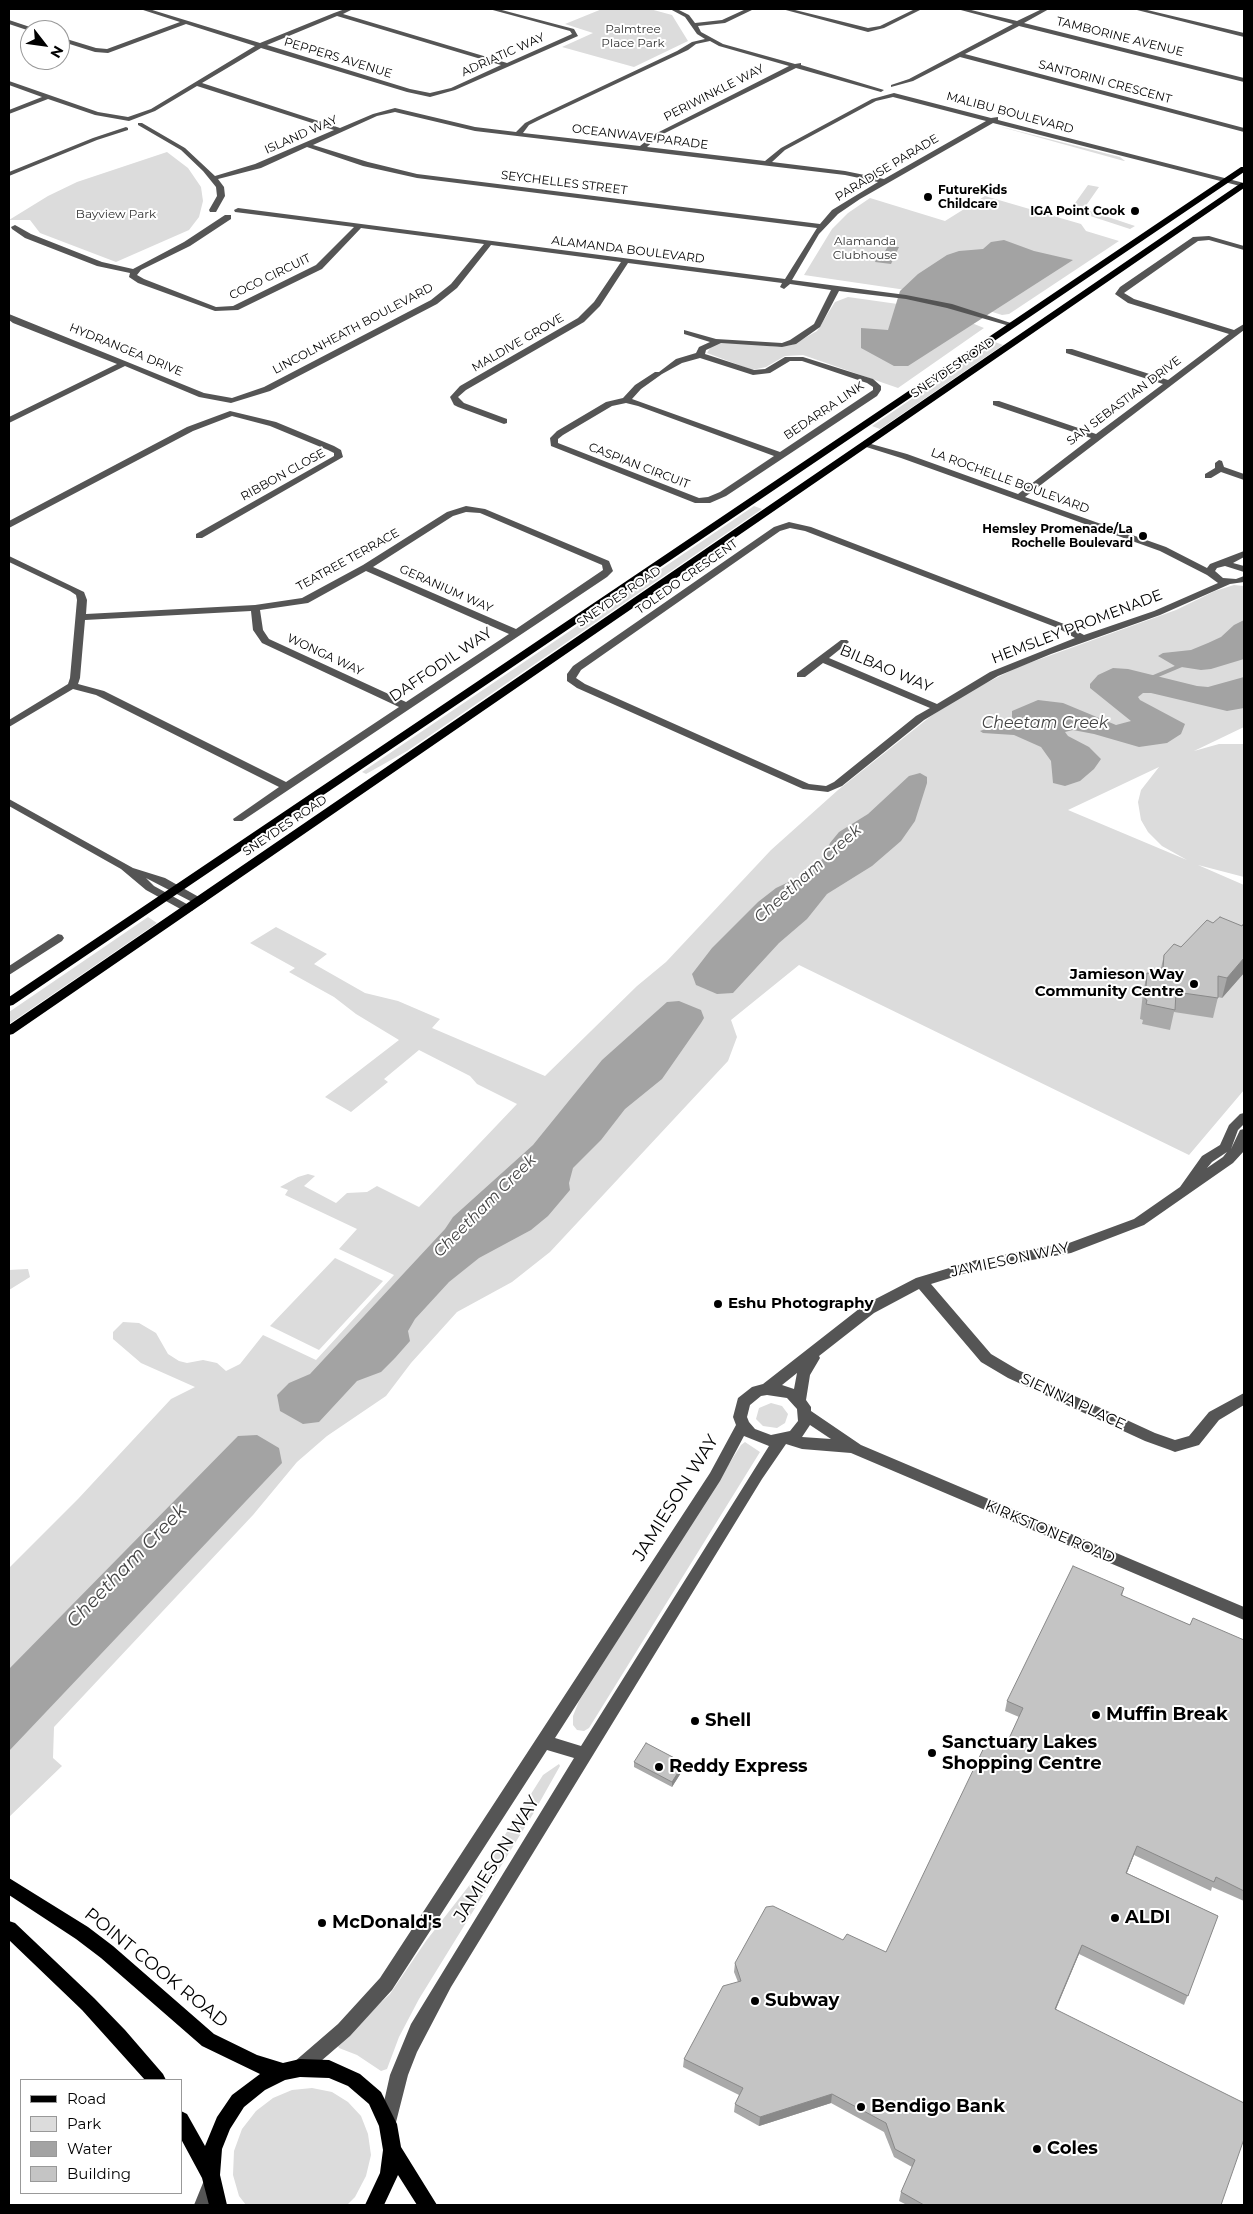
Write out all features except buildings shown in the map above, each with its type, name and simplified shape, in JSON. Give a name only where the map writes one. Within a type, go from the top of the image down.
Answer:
[{"type":"main road","name":"SNEYDES ROAD","points":[[9,1002],[1244,169]]},
{"type":"main road","name":"SNEYDES ROAD","points":[[9,1031],[1244,185]]},
{"type":"main road","points":[[1013,325],[1027,334]]},
{"type":"main road","points":[[1004,331],[1027,334]]},
{"type":"main road","points":[[848,436],[868,442]]},
{"type":"main road","name":"POINT COOK ROAD","points":[[9,1886],[82,1933],[107,1952],[208,2040],[246,2059],[291,2070],[329,2070],[354,2080],[375,2098],[388,2124],[392,2150]]},
{"type":"main road","points":[[9,1929],[106,2023],[156,2079]]},
{"type":"main road","points":[[212,2180],[213,2149],[223,2123],[238,2101],[259,2084],[291,2070]]},
{"type":"main road","points":[[182,2122],[212,2180],[218,2205]]},
{"type":"main road","points":[[374,2205],[389,2174],[392,2150]]},
{"type":"main road","points":[[392,2150],[428,2205]]},
{"type":"street","name":"PEPPERS AVENUE","points":[[143,9],[430,96]]},
{"type":"street","points":[[95,139],[114,126],[153,110],[261,46],[350,9]]},
{"type":"street","name":"ADRIATIC WAY","points":[[430,96],[444,94],[572,38],[573,34],[559,28],[492,9]]},
{"type":"street","points":[[673,9],[685,14],[699,33],[721,45],[890,86]]},
{"type":"street","points":[[692,24],[723,22],[751,9]]},
{"type":"street","points":[[785,9],[868,30],[878,29],[919,9]]},
{"type":"street","name":"TAMBORINE AVENUE","points":[[960,9],[1244,80]]},
{"type":"street","points":[[874,100],[882,91],[890,86],[911,80],[1046,9]]},
{"type":"street","points":[[1136,9],[1244,35]]},
{"type":"street","points":[[336,14],[507,65]]},
{"type":"street","points":[[70,41],[95,50],[108,51],[187,22]]},
{"type":"street","points":[[518,134],[527,124],[539,118],[710,39]]},
{"type":"street","name":"SANTORINI CRESCENT","points":[[960,55],[1244,130]]},
{"type":"street","points":[[798,64],[882,91]]},
{"type":"street","name":"PERIWINKLE WAY","points":[[641,149],[657,135],[798,64]]},
{"type":"street","points":[[768,164],[776,153],[874,100],[904,93],[911,80]]},
{"type":"street","points":[[9,84],[97,114],[140,123],[157,136],[190,154],[214,178],[220,187],[221,196],[214,217]]},
{"type":"street","points":[[197,84],[340,130]]},
{"type":"street","name":"MALIBU BOULEVARD","points":[[890,86],[905,89],[995,118],[1244,185]]},
{"type":"street","name":"MALIBU BOULEVARD","points":[[882,91],[995,118]]},
{"type":"street","points":[[9,112],[47,97]]},
{"type":"street","points":[[9,174],[95,139],[127,129],[140,123],[153,110]]},
{"type":"street","name":"OCEANWAVE PARADE","points":[[395,110],[463,127],[856,175],[884,181]]},
{"type":"street","name":"ISLAND WAY","points":[[214,178],[251,169],[375,115],[395,110]]},
{"type":"street","points":[[97,114],[114,126],[157,136]]},
{"type":"street","name":"PARADISE PARADE","points":[[785,285],[822,226],[845,205],[995,118]]},
{"type":"street","name":"SEYCHELLES STREET","points":[[307,145],[366,164],[417,176],[822,226]]},
{"type":"street","points":[[214,217],[229,217],[236,214],[221,196]]},
{"type":"street","points":[[15,227],[28,236],[100,264],[133,272],[193,241],[214,217],[231,206]]},
{"type":"street","name":"ALAMANDA BOULEVARD","points":[[231,206],[356,229]]},
{"type":"street","name":"ALAMANDA BOULEVARD","points":[[229,217],[356,229],[937,303],[1013,325]]},
{"type":"street","name":"COCO CIRCUIT","points":[[133,272],[132,275],[141,281],[215,309],[228,310],[243,305],[319,266],[356,229]]},
{"type":"street","points":[[1235,333],[1126,299],[1120,292],[1196,239],[1210,238],[1244,248]]},
{"type":"street","name":"LINCOLNHEATH BOULEVARD","points":[[217,408],[221,403],[266,389],[434,302],[454,286],[487,246]]},
{"type":"street","name":"MALDIVE GROVE","points":[[504,421],[457,403],[454,396],[463,388],[581,320],[597,304],[624,264]]},
{"type":"street","points":[[687,332],[715,341],[732,339],[782,345],[793,342],[817,325],[834,291]]},
{"type":"street","name":"ALAMANDA BOULEVARD","points":[[893,298],[937,309],[1004,331]]},
{"type":"street","name":"HYDRANGEA DRIVE","points":[[9,316],[16,321],[202,395],[242,402],[247,406]]},
{"type":"street","name":"SAN SEBASTIAN DRIVE","points":[[1019,497],[1244,326]]},
{"type":"street","points":[[700,355],[702,350],[715,341]]},
{"type":"street","points":[[1067,350],[1169,383]]},
{"type":"street","name":"CASPIAN CIRCUIT","points":[[700,355],[679,361],[638,386],[626,400],[609,404],[560,433],[554,438],[554,444],[698,501],[710,500],[723,494],[781,455]]},
{"type":"street","name":"BEDARRA LINK","points":[[700,355],[753,373],[767,371],[788,359],[803,358],[870,381],[877,386],[878,390],[874,394],[781,455]]},
{"type":"street","points":[[9,420],[125,363]]},
{"type":"street","name":"LINCOLNHEATH BOULEVARD","points":[[247,406],[266,389]]},
{"type":"street","name":"HYDRANGEA DRIVE","points":[[202,395],[222,413],[231,414]]},
{"type":"street","points":[[626,400],[781,455]]},
{"type":"street","points":[[986,407],[998,401],[1097,437]]},
{"type":"street","points":[[12,522],[190,429],[231,414],[242,412],[247,406]]},
{"type":"street","name":"RIBBON CLOSE","points":[[247,406],[273,424]]},
{"type":"street","points":[[190,429],[217,408]]},
{"type":"street","name":"RIBBON CLOSE","points":[[199,536],[339,457],[338,452],[331,448],[273,424],[231,414]]},
{"type":"street","name":"LA ROCHELLE BOULEVARD","points":[[868,442],[1163,549],[1244,569]]},
{"type":"street","points":[[1208,476],[1219,466],[1244,477]]},
{"type":"street","name":"TEATREE TERRACE","points":[[80,617],[255,608],[305,601],[366,567],[459,510],[473,509],[602,560],[608,566]]},
{"type":"street","name":"TOLEDO CRESCENT","points":[[822,789],[807,787],[580,686],[572,681],[572,674],[777,529],[789,525],[808,529],[1060,626],[1083,639]]},
{"type":"street","name":"LA ROCHELLE BOULEVARD","points":[[1163,549],[1230,582]]},
{"type":"street","points":[[1196,596],[1211,574],[1210,568],[1244,554]]},
{"type":"street","points":[[10,559],[81,594],[82,600],[72,686]]},
{"type":"street","name":"DAFFODIL WAY","points":[[238,818],[604,575],[608,571],[608,566]]},
{"type":"street","name":"GERANIUM WAY","points":[[366,567],[516,633]]},
{"type":"street","name":"HEMSLEY PROMENADE","points":[[822,789],[838,784],[936,707],[1007,668],[1230,582],[1244,579]]},
{"type":"street","points":[[1230,582],[1244,584]]},
{"type":"street","name":"WONGA WAY","points":[[255,608],[258,630],[265,641],[406,706]]},
{"type":"street","name":"BILBAO WAY","points":[[801,675],[844,642]]},
{"type":"street","name":"BILBAO WAY","points":[[823,659],[936,707]]},
{"type":"street","points":[[9,724],[72,686],[100,693],[285,786]]},
{"type":"street","points":[[9,802],[125,867],[179,889],[200,900]]},
{"type":"street","points":[[125,867],[150,888],[188,908]]},
{"type":"street","points":[[9,971],[58,938]]},
{"type":"street","name":"JAMIESON WAY","points":[[291,2070],[344,2030],[386,1984],[715,1476],[743,1425],[740,1417],[744,1402],[749,1395],[767,1389],[869,1309],[921,1282],[976,1265],[1044,1254],[1096,1240],[1139,1222],[1201,1180],[1235,1153],[1233,1128],[1244,1117]]},
{"type":"street","points":[[1235,1153],[1242,1142],[1244,1133]]},
{"type":"street","name":"SIENNA PLACE","points":[[921,1282],[986,1358],[1013,1374],[1150,1438],[1175,1446],[1194,1441],[1214,1416],[1244,1398]]},
{"type":"street","name":"JAMIESON WAY","points":[[799,1399],[803,1375],[815,1353]]},
{"type":"street","points":[[767,1389],[785,1391],[799,1399],[806,1415]]},
{"type":"street","name":"JAMIESON WAY","points":[[388,2124],[399,2075],[417,2030],[444,1981],[761,1469],[784,1439],[801,1429],[806,1415]]},
{"type":"street","name":"KIRKSTONE ROAD","points":[[806,1415],[856,1450],[1244,1614]]},
{"type":"street","points":[[743,1425],[759,1438],[784,1439]]},
{"type":"street","name":"KIRKSTONE ROAD","points":[[784,1439],[856,1450]]},
{"type":"street","points":[[543,1742],[585,1754]]},
{"type":"street","points":[[202,2205],[212,2180]]},
{"type":"green space","name":"Palmtree Place Park","points":[[602,9],[650,9],[672,15],[688,41],[634,67],[562,47],[593,33],[565,24]]},
{"type":"green space","points":[[994,125],[1120,157],[1125,161],[1124,161]]},
{"type":"green space","name":"Bayview Park","points":[[167,152],[188,168],[201,187],[203,201],[199,217],[189,230],[116,262],[40,233],[30,220],[9,220],[48,196],[77,182]]},
{"type":"green space","points":[[1088,185],[1099,187],[1085,207],[1087,210],[1135,226],[1130,229],[1075,211],[1073,206]]},
{"type":"green space","name":"Alamanda Clubhouse","points":[[985,196],[1081,224],[1086,231],[1119,241],[1009,314],[1002,315],[958,301],[906,290],[804,275],[832,229],[848,213],[870,198],[945,221]]},
{"type":"green space","points":[[848,297],[919,307],[957,317],[984,328],[898,388],[803,355],[785,356],[766,367],[752,370],[707,353],[710,348],[720,342],[732,341],[777,347],[792,345],[817,331],[835,302]]},
{"type":"green space","points":[[995,342],[1003,345],[880,429],[872,426]]},
{"type":"green space","points":[[754,506],[762,509],[407,751],[366,774],[362,772]]},
{"type":"green space","points":[[1234,585],[1244,586],[1244,727],[1194,751],[1219,744],[1244,744],[1244,877],[1198,865],[1244,885],[1244,1090],[1189,1155],[799,965],[731,1020],[737,1037],[728,1061],[550,1252],[512,1282],[457,1312],[411,1363],[386,1396],[327,1436],[297,1462],[253,1515],[54,1727],[53,1758],[62,1766],[9,1817],[9,1568],[78,1499],[171,1399],[195,1387],[141,1363],[113,1339],[113,1332],[123,1322],[139,1323],[156,1333],[168,1354],[179,1361],[187,1363],[203,1360],[217,1363],[226,1371],[240,1364],[263,1335],[316,1360],[394,1275],[339,1249],[357,1229],[285,1195],[288,1190],[280,1187],[308,1174],[315,1176],[304,1186],[336,1203],[347,1193],[367,1192],[377,1186],[419,1207],[517,1104],[477,1084],[470,1076],[419,1050],[384,1079],[388,1082],[351,1112],[325,1097],[399,1040],[356,1014],[334,997],[289,972],[295,968],[250,943],[276,927],[327,954],[314,964],[365,993],[398,1001],[440,1019],[432,1028],[545,1076],[637,986],[666,962],[771,850],[838,790],[931,716],[970,691],[1018,667],[1176,610],[1215,591]],"holes":[[[1159,767],[1141,790],[1138,802],[1141,820],[1148,832],[1162,846],[1187,860],[1068,810]]]},
{"type":"green space","points":[[148,917],[157,923],[9,1024],[9,1012]]},
{"type":"green space","points":[[335,1258],[383,1281],[319,1350],[270,1326]]},
{"type":"green space","points":[[28,1269],[30,1277],[9,1290],[9,1270]]},
{"type":"green space","points":[[771,1403],[782,1406],[788,1414],[785,1423],[777,1428],[763,1426],[756,1419],[759,1408]]},
{"type":"green space","points":[[745,1442],[760,1452],[589,1728],[584,1731],[577,1730],[573,1725],[573,1716],[579,1701],[741,1445]]},
{"type":"green space","points":[[559,1764],[560,1766],[533,1814],[419,1999],[399,2037],[387,2069],[381,2071],[357,2055],[339,2048],[337,2044],[390,1994],[426,1941],[489,1860],[543,1775]]},
{"type":"green space","points":[[312,2088],[332,2092],[348,2102],[361,2116],[368,2134],[371,2155],[366,2176],[355,2197],[347,2205],[246,2205],[239,2196],[233,2175],[234,2151],[242,2129],[256,2111],[273,2098],[292,2090]]},
{"type":"water","points":[[1004,240],[1034,251],[1073,260],[908,366],[894,366],[861,348],[861,328],[888,330],[900,291],[918,274],[947,255],[959,251],[983,249],[991,242]]},
{"type":"water","points":[[888,246],[899,247],[891,264],[875,262],[878,254],[884,253]]},
{"type":"water","points":[[1244,620],[1244,659],[1211,669],[1201,670],[1175,666],[1158,656],[1163,653],[1191,650],[1208,643],[1221,637],[1234,625]]},
{"type":"water","name":"Cheetam Creek","points":[[1113,668],[1128,669],[1208,687],[1244,677],[1244,708],[1227,711],[1151,693],[1143,693],[1138,697],[1140,700],[1185,724],[1181,734],[1167,743],[1139,747],[1094,734],[1073,730],[1065,732],[1068,736],[1089,747],[1101,759],[1094,769],[1080,781],[1065,786],[1053,783],[1051,761],[1041,747],[1014,735],[983,733],[980,731],[1009,721],[1012,719],[1012,711],[1038,700],[1063,703],[1116,725],[1131,721],[1090,688],[1090,684],[1098,675]]},
{"type":"water","points":[[920,773],[927,777],[927,783],[915,821],[901,841],[872,866],[827,894],[807,919],[779,943],[733,993],[717,994],[696,985],[692,974],[712,948],[758,902],[776,888],[812,871],[824,857],[830,843],[839,832],[868,814],[909,776]]},
{"type":"water","points":[[679,1001],[701,1010],[704,1018],[701,1023],[662,1079],[625,1109],[601,1140],[573,1168],[569,1183],[570,1190],[548,1216],[531,1230],[479,1258],[449,1282],[415,1319],[408,1331],[410,1341],[395,1358],[381,1372],[357,1381],[319,1422],[303,1424],[280,1411],[277,1395],[289,1383],[310,1374],[445,1229],[453,1217],[533,1145],[602,1060],[667,1002]]},
{"type":"water","points":[[257,1435],[279,1448],[282,1463],[9,1751],[9,1669],[238,1436]]},
{"type":"waterway","name":"Cheetham Creek","points":[[1151,678],[1182,665]]},
{"type":"place","name":"FutureKids Childcare","points":[[928,197]]},
{"type":"place","name":"IGA Point Cook","points":[[1135,211]]},
{"type":"place","name":"Hemsley Promenade/La Rochelle Boulevard","points":[[1143,536]]},
{"type":"place","name":"Jamieson Way Community Centre","points":[[1194,984]]},
{"type":"place","name":"Eshu Photography","points":[[718,1304]]},
{"type":"place","name":"Muffin Break","points":[[1096,1715]]},
{"type":"place","name":"Shell","points":[[695,1721]]},
{"type":"place","name":"Sanctuary Lakes Shopping Centre","points":[[932,1753]]},
{"type":"place","name":"Reddy Express","points":[[659,1767]]},
{"type":"place","name":"ALDI","points":[[1115,1918]]},
{"type":"place","name":"McDonald's","points":[[322,1923]]},
{"type":"place","name":"Subway","points":[[755,2001]]},
{"type":"place","name":"Bendigo Bank","points":[[861,2107]]},
{"type":"place","name":"Coles","points":[[1037,2149]]}]
